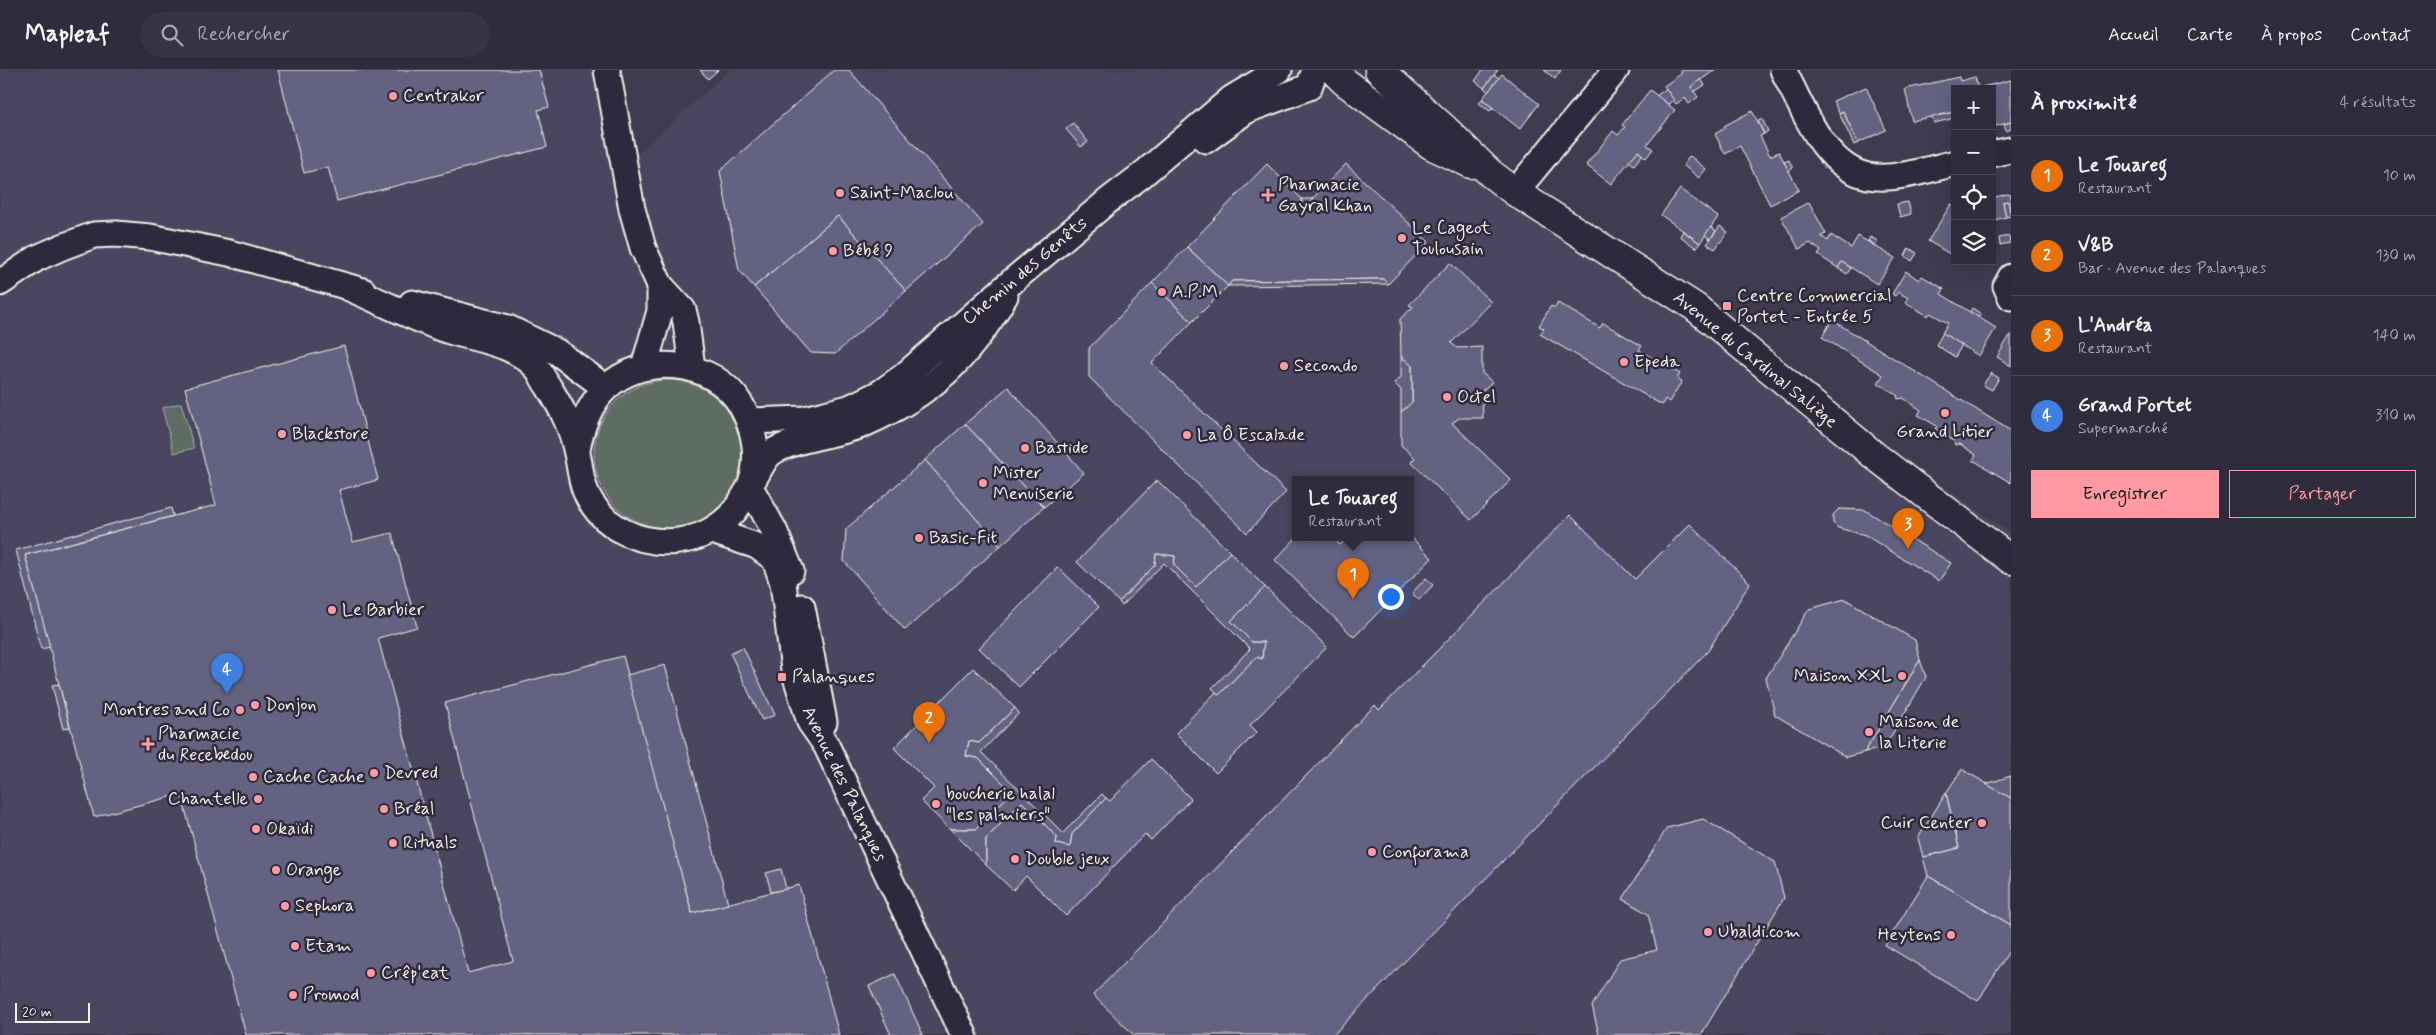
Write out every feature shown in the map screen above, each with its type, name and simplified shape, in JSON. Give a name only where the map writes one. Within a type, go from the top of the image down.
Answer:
[{"type":"main road","points":[[1333,70],[1345,82],[1431,145],[1490,173]]},
{"type":"main road","points":[[1379,70],[1446,129],[1490,173]]},
{"type":"main road","name":"Avenue du Cardinal Saliège","points":[[1490,173],[1515,192],[1696,307],[1874,456],[2011,560]]},
{"type":"street","points":[[606,70],[632,209],[643,248],[660,285],[682,310],[686,322],[692,368]]},
{"type":"street","name":"Chemin des Genêts","points":[[750,421],[805,419],[849,408],[880,393],[904,376],[1108,200],[1142,175],[1231,99],[1278,70]]},
{"type":"street","points":[[1142,175],[1173,168],[1247,110],[1309,87],[1315,70]]},
{"type":"street","points":[[1515,192],[1616,70]]},
{"type":"street","points":[[1784,70],[1826,149],[1847,168],[1869,176],[1895,175],[1951,164]]},
{"type":"street","points":[[1996,153],[2011,150]]},
{"type":"street","points":[[0,283],[37,258],[94,235],[116,234],[150,237],[229,253],[347,287],[508,328],[557,352],[606,388]]},
{"type":"street","points":[[2011,277],[2006,286],[2011,297]]},
{"type":"street","points":[[347,287],[440,328],[485,339],[520,355],[537,368],[567,418],[577,450],[580,478],[591,502],[610,523],[633,537],[660,543],[687,541],[712,531],[735,512],[770,454],[791,445],[833,435],[864,424],[915,397],[939,380],[967,353],[989,324],[1016,278]]},
{"type":"street","points":[[644,367],[660,311],[660,285]]},
{"type":"street","points":[[577,450],[581,428],[591,406],[606,388],[624,376],[644,367],[668,365],[692,368],[716,380],[736,398],[750,421],[756,441],[756,462],[751,485],[774,530],[800,595],[824,716],[826,744]]},
{"type":"street","name":"Avenue des Palanques","points":[[712,531],[757,546],[775,559],[784,583],[794,670],[810,722],[826,744],[964,1035]]},
{"type":"shaded area","points":[[0,70],[607,70],[625,165],[730,70],[1348,70],[2011,532],[2011,1035],[0,1035]]},
{"type":"green space","points":[[668,380],[682,381],[696,386],[709,392],[720,402],[730,413],[736,426],[741,440],[741,468],[736,482],[730,495],[720,506],[709,516],[696,522],[682,527],[668,528],[654,527],[640,522],[627,516],[616,506],[606,495],[600,482],[595,468],[594,454],[595,440],[600,426],[606,413],[616,402],[627,392],[640,386],[654,381]]},
{"type":"green space","points":[[181,403],[194,448],[174,453],[162,408]]},
{"type":"building","points":[[278,70],[539,70],[549,107],[538,110],[547,147],[337,201],[328,167],[304,173]]},
{"type":"building","points":[[700,70],[718,70],[708,79]]},
{"type":"building","name":"Saint-Maclou","points":[[834,70],[849,70],[983,224],[906,291],[838,216],[754,287],[739,270],[720,171]]},
{"type":"building","points":[[1483,70],[1498,70],[1484,88],[1475,81]]},
{"type":"building","points":[[1544,70],[1561,70],[1555,79]]},
{"type":"building","points":[[1680,70],[1715,70],[1691,87],[1698,97],[1689,104],[1685,98],[1676,104],[1664,86],[1682,73]]},
{"type":"building","points":[[1502,74],[1539,104],[1520,129],[1482,99]]},
{"type":"building","points":[[1494,75],[1499,78],[1488,92],[1484,88]]},
{"type":"building","points":[[1959,77],[1960,81],[1975,77],[1977,85],[1951,85],[1951,113],[1912,121],[1905,89]]},
{"type":"building","points":[[1701,79],[1705,85],[1694,92],[1691,87]]},
{"type":"building","points":[[2011,80],[2011,122],[1996,126],[1996,85],[1990,85]]},
{"type":"building","points":[[1866,87],[1886,130],[1858,143],[1843,111],[1839,113],[1833,101]]},
{"type":"building","points":[[1666,89],[1674,100],[1668,104],[1656,96]]},
{"type":"building","points":[[1650,90],[1675,110],[1647,145],[1653,149],[1646,158],[1638,151],[1611,184],[1586,165],[1613,131],[1618,135],[1625,127],[1622,125]]},
{"type":"building","points":[[1482,99],[1493,108],[1490,111],[1479,103]]},
{"type":"building","points":[[1752,111],[1764,134],[1760,136],[1770,156],[1779,152],[1799,190],[1770,205],[1740,146],[1725,154],[1715,134],[1725,128],[1724,126]]},
{"type":"building","points":[[1843,111],[1858,143],[1854,145],[1839,113]]},
{"type":"building","points":[[1951,113],[1951,119],[1934,123],[1932,117]]},
{"type":"building","points":[[1762,119],[1768,131],[1764,134],[1758,121]]},
{"type":"building","points":[[2011,122],[2011,129],[2006,131],[2004,124]]},
{"type":"building","points":[[1073,123],[1088,142],[1081,147],[1066,129]]},
{"type":"building","points":[[1638,151],[1642,155],[1634,165],[1629,161]]},
{"type":"building","points":[[1690,156],[1706,169],[1699,178],[1683,165]]},
{"type":"building","points":[[1789,160],[1793,168],[1789,171],[1784,162]]},
{"type":"building","points":[[1267,164],[1302,199],[1301,209],[1312,209],[1312,199],[1346,164],[1429,242],[1388,284],[1383,279],[1232,281],[1228,286],[1187,247]]},
{"type":"building","points":[[1680,189],[1718,217],[1700,243],[1661,215]]},
{"type":"building","points":[[2007,194],[2011,195],[2011,216],[2008,201],[2003,202],[2006,217],[1996,220],[1996,197]]},
{"type":"building","points":[[1302,199],[1312,199],[1312,209],[1301,209]]},
{"type":"building","points":[[2008,201],[2011,216],[2006,217],[2003,202]]},
{"type":"building","points":[[1809,202],[1826,234],[1821,236],[1828,241],[1831,235],[1851,248],[1858,236],[1895,258],[1877,284],[1842,262],[1838,268],[1818,255],[1821,251],[1810,243],[1799,249],[1781,217]]},
{"type":"building","points":[[1908,202],[1911,214],[1900,217],[1897,204]]},
{"type":"building","points":[[1951,204],[1951,255],[1928,241]]},
{"type":"building","name":"Bébé 9","points":[[838,216],[906,291],[835,354],[811,353],[754,287]]},
{"type":"building","points":[[1720,226],[1728,232],[1715,249],[1707,244]]},
{"type":"building","points":[[1711,227],[1716,231],[1710,239],[1705,235]]},
{"type":"building","points":[[1683,231],[1700,243],[1696,248],[1680,236]]},
{"type":"building","points":[[2009,236],[2010,243],[2000,245],[1999,238]]},
{"type":"building","points":[[1870,237],[1878,241],[1875,245],[1868,241]]},
{"type":"building","points":[[1187,247],[1228,286],[1192,322],[1152,283]]},
{"type":"building","points":[[1909,248],[1917,253],[1912,261],[1905,256]]},
{"type":"building","points":[[1842,262],[1851,268],[1847,274],[1838,268]]},
{"type":"building","name":"Octel","points":[[1450,263],[1491,302],[1451,343],[1457,348],[1482,347],[1482,373],[1492,382],[1482,391],[1483,418],[1459,418],[1452,423],[1511,480],[1471,520],[1411,462],[1415,458],[1401,445],[1401,412],[1412,402],[1412,366],[1401,356],[1400,319],[1413,307],[1409,305]]},
{"type":"building","points":[[1906,271],[1919,280],[1922,276],[1944,289],[1941,294],[1996,328],[1979,356],[1942,333],[1948,323],[1930,313],[1928,316],[1905,302],[1908,298],[1898,292],[1895,296],[1892,294]]},
{"type":"building","points":[[1383,279],[1388,284],[1228,286],[1232,281]]},
{"type":"building","name":"La Ô Escalade","points":[[1152,283],[1192,322],[1152,363],[1286,492],[1247,533],[1089,377],[1089,348]]},
{"type":"building","name":"Epeda","points":[[1558,303],[1600,328],[1603,323],[1642,346],[1639,350],[1680,374],[1677,379],[1682,381],[1669,402],[1665,399],[1662,405],[1540,334],[1544,329],[1539,326],[1551,306],[1555,308]]},
{"type":"building","points":[[1972,308],[1981,314],[1978,317],[1970,312]]},
{"type":"building","points":[[1832,320],[2011,431],[2011,483],[1973,460],[1976,455],[1960,444],[1955,445],[1954,441],[1935,429],[1937,426],[1918,415],[1921,410],[1903,398],[1898,399],[1897,395],[1878,383],[1883,375],[1822,337]]},
{"type":"building","points":[[1943,333],[1962,345],[1955,357],[1936,345]]},
{"type":"building","points":[[2011,334],[2011,366],[1997,357]]},
{"type":"building","points":[[344,346],[378,480],[339,490],[353,542],[392,533],[417,627],[378,638],[468,973],[513,961],[445,703],[623,656],[692,913],[799,885],[839,1035],[246,1035],[181,794],[94,817],[25,555],[216,505],[185,388]]},
{"type":"building","points":[[1401,356],[1412,366],[1412,402],[1401,412],[1401,390],[1394,383],[1401,377]]},
{"type":"building","points":[[1991,373],[1999,378],[1992,390],[1983,385]]},
{"type":"building","name":"Bastide","points":[[1008,387],[1084,473],[1044,507],[965,424]]},
{"type":"building","name":"Mister Menuiserie","points":[[965,424],[1044,507],[1000,546],[925,460]]},
{"type":"building","name":"Basic-Fit","points":[[925,460],[1000,546],[905,630],[844,561],[846,529]]},
{"type":"building","points":[[1157,480],[1230,552],[1196,587],[1174,565],[1175,556],[1156,554],[1155,565],[1119,602],[1077,562]]},
{"type":"building","points":[[171,508],[173,516],[25,555],[50,647],[41,649],[16,550]]},
{"type":"building","points":[[1839,509],[1865,510],[1951,563],[1939,581],[1865,535],[1838,528],[1833,523],[1833,515]]},
{"type":"building","name":"Conforama","points":[[1570,515],[1635,579],[1690,524],[1750,583],[1708,651],[1333,1035],[1134,1035],[1093,995],[1375,705],[1379,710]]},
{"type":"building","points":[[1414,540],[1432,558],[1354,637],[1275,560],[1293,541],[1336,541],[1340,545],[1344,541]]},
{"type":"building","points":[[1230,552],[1265,587],[1231,621],[1252,642],[1264,642],[1262,659],[1256,657],[1219,695],[1212,688],[1250,649],[1164,563],[1122,606],[1119,602],[1155,565],[1156,554],[1175,556],[1174,565],[1196,587]]},
{"type":"building","points":[[1058,567],[1099,607],[1019,687],[979,648]]},
{"type":"building","points":[[1426,578],[1433,585],[1419,600],[1412,593]]},
{"type":"building","points":[[1265,587],[1327,647],[1250,725],[1257,732],[1216,773],[1176,733],[1216,692],[1219,695],[1256,657],[1262,659],[1264,642],[1252,642],[1231,621]]},
{"type":"building","points":[[1845,599],[1915,640],[1920,660],[1865,752],[1846,757],[1775,715],[1766,678],[1809,609]]},
{"type":"building","points":[[743,647],[775,715],[762,720],[730,653]]},
{"type":"building","points":[[1920,660],[1926,677],[1884,748],[1865,752]]},
{"type":"building","points":[[665,665],[728,904],[692,913],[627,675]]},
{"type":"building","points":[[973,668],[1015,708],[979,743],[969,741],[966,756],[978,758],[1012,792],[976,829],[950,829],[921,801],[934,788],[894,748]]},
{"type":"building","points":[[59,684],[70,727],[63,729],[52,685]]},
{"type":"building","points":[[1015,708],[1019,713],[981,752],[1063,833],[1102,794],[1106,798],[1072,834],[1070,847],[1056,844],[1057,837],[1022,802],[986,839],[986,865],[950,829],[976,829],[1012,792],[978,758],[966,756],[969,741],[979,743]]},
{"type":"building","points":[[1151,759],[1191,799],[1151,840],[1145,834],[1066,916],[1026,876],[1013,890],[986,865],[986,839],[1022,802],[1057,837],[1056,844],[1070,847],[1072,834],[1106,798],[1110,801]]},
{"type":"building","name":"Cuir Center","points":[[1962,769],[2011,798],[2011,925],[1928,876],[1923,857],[1959,848],[1946,793]]},
{"type":"building","points":[[2011,776],[2011,798],[1986,784]]},
{"type":"building","points":[[1946,793],[1959,848],[1923,857],[1918,838]]},
{"type":"building","name":"Ubaldi.com","points":[[1703,819],[1775,862],[1784,898],[1701,1035],[1599,1035],[1592,1006],[1620,959],[1657,950],[1648,914],[1623,899],[1667,828]]},
{"type":"building","points":[[781,869],[786,889],[771,892],[766,873]]},
{"type":"building","name":"Heytens","points":[[1928,876],[2011,925],[2011,948],[1978,1001],[1885,945]]},
{"type":"building","points":[[895,974],[923,1035],[891,1035],[869,986]]},
{"type":"place","name":"Centrakor","points":[[393,96]]},
{"type":"place","name":"Saint-Maclou","points":[[840,193]]},
{"type":"place","name":"Pharmacie Gayral Khan","points":[[1268,195]]},
{"type":"place","name":"Le Cageot Toulousain","points":[[1402,238]]},
{"type":"place","name":"Bébé 9","points":[[833,251]]},
{"type":"place","name":"A.P.M","points":[[1162,292]]},
{"type":"place","name":"Centre Commercial Portet - Entrée 5","points":[[1727,306]]},
{"type":"place","name":"Epeda","points":[[1624,362]]},
{"type":"place","name":"Secondo","points":[[1284,366]]},
{"type":"place","name":"Octel","points":[[1447,397]]},
{"type":"place","name":"Grand Litier","points":[[1945,413]]},
{"type":"place","name":"Blackstore","points":[[282,434]]},
{"type":"place","name":"La Ô Escalade","points":[[1187,435]]},
{"type":"place","name":"Bastide","points":[[1025,448]]},
{"type":"place","name":"Mister Menuiserie","points":[[983,483]]},
{"type":"place","name":"Basic-Fit","points":[[919,538]]},
{"type":"place","name":"L'Andréa","points":[[1908,549]]},
{"type":"place","name":"Le Touareg","points":[[1353,599]]},
{"type":"place","name":"Le Barbier","points":[[332,610]]},
{"type":"place","name":"Maison XXL","points":[[1902,676]]},
{"type":"place","name":"Palanques","points":[[782,677]]},
{"type":"place","name":"Grand Portet","points":[[227,694]]},
{"type":"place","name":"Donjon","points":[[255,705]]},
{"type":"place","name":"Montres and Co","points":[[240,710]]},
{"type":"place","name":"Maison de la Literie","points":[[1869,732]]},
{"type":"place","name":"V&B","points":[[929,743]]},
{"type":"place","name":"Pharmacie du Recebedou","points":[[148,744]]},
{"type":"place","name":"Devred","points":[[374,773]]},
{"type":"place","name":"Cache Cache","points":[[253,777]]},
{"type":"place","name":"Chantelle","points":[[258,799]]},
{"type":"place","name":"boucherie halal \"les palmiers\"","points":[[936,804]]},
{"type":"place","name":"Bréal","points":[[384,809]]},
{"type":"place","name":"Cuir Center","points":[[1982,823]]},
{"type":"place","name":"Okaïdi","points":[[256,829]]},
{"type":"place","name":"Rituals","points":[[393,843]]},
{"type":"place","name":"Conforama","points":[[1372,852]]},
{"type":"place","name":"Double jeux","points":[[1015,859]]},
{"type":"place","name":"Orange","points":[[276,870]]},
{"type":"place","name":"Sephora","points":[[285,906]]},
{"type":"place","name":"Ubaldi.com","points":[[1708,932]]},
{"type":"place","name":"Heytens","points":[[1951,935]]},
{"type":"place","name":"Etam","points":[[295,946]]},
{"type":"place","name":"Crêp'eat","points":[[371,973]]},
{"type":"place","name":"Promod","points":[[293,995]]}]
